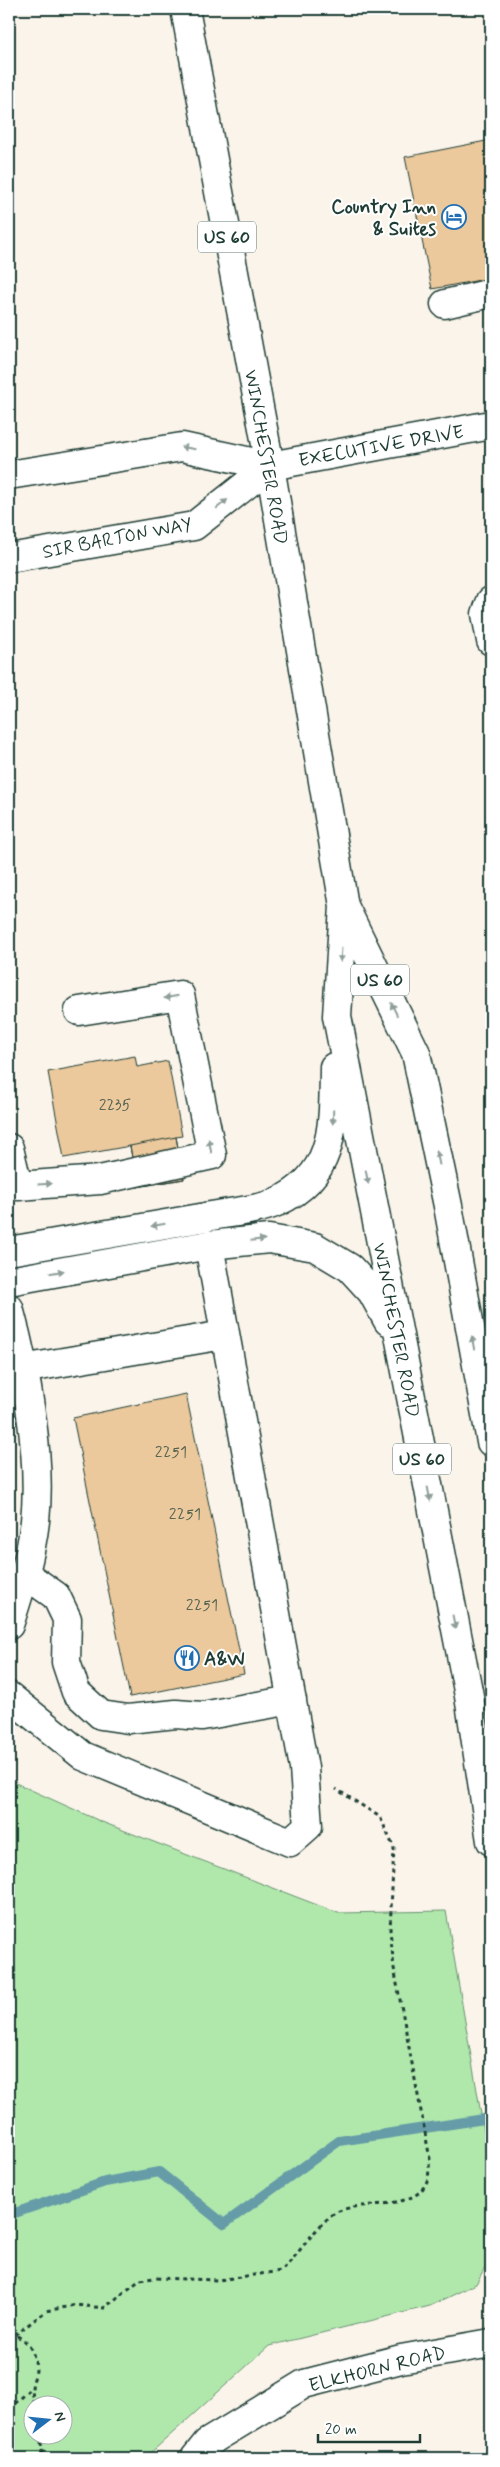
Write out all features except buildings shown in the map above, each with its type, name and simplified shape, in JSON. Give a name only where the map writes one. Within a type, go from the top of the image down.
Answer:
[{"type":"main road","name":"WINCHESTER ROAD","points":[[185,9],[270,466],[344,906],[337,1016],[469,1696],[491,1841]]},
{"type":"main road","points":[[445,304],[491,293]]},
{"type":"main road","name":"EXECUTIVE DRIVE","points":[[270,466],[491,425]]},
{"type":"main road","points":[[9,475],[182,447],[270,466]]},
{"type":"main road","name":"SIR BARTON WAY","points":[[9,558],[194,526],[270,466]]},
{"type":"main road","points":[[491,601],[486,614],[491,641]]},
{"type":"main road","name":"WINCHESTER ROAD","points":[[344,906],[416,1053],[448,1206],[491,1442]]},
{"type":"main road","points":[[9,1148],[18,1186],[100,1180],[212,1155],[180,995],[79,1011]]},
{"type":"main road","points":[[9,1251],[276,1203],[308,1183],[324,1160],[332,1129],[337,1016]]},
{"type":"main road","points":[[9,1281],[209,1245],[269,1239],[315,1247],[350,1268],[372,1292],[400,1343]]},
{"type":"main road","points":[[9,1696],[83,1756],[290,1842],[308,1826],[304,1768],[209,1245]]},
{"type":"main road","points":[[9,1308],[18,1343],[35,1449],[35,1520],[24,1574],[9,1624]]},
{"type":"main road","points":[[22,1369],[224,1335]]},
{"type":"main road","points":[[24,1574],[56,1596],[67,1619],[66,1662],[76,1692],[101,1715],[128,1719],[176,1714],[202,1716],[292,1700]]},
{"type":"main road","name":"ELKHORN ROAD","points":[[195,2458],[207,2443],[304,2384],[401,2359],[491,2343]]},
{"type":"path","points":[[14,2335],[46,2310],[76,2305],[104,2308],[140,2280],[154,2278],[219,2280],[281,2271],[327,2220],[339,2212],[353,2207],[399,2202],[417,2194],[427,2180],[430,2159],[393,1958],[390,1930],[394,1848],[380,1817],[304,1768]]},
{"type":"path","points":[[9,2335],[14,2335],[27,2341],[33,2355],[36,2369],[32,2388],[33,2394]]},
{"type":"path","points":[[9,2409],[32,2388]]},
{"type":"path","points":[[41,2444],[43,2458]]},
{"type":"path","points":[[9,2448],[21,2458]]},
{"type":"green space","points":[[9,1780],[102,1822],[338,1913],[446,1911],[491,2172],[491,2256],[476,2284],[430,2306],[269,2346],[145,2458],[9,2458]]},
{"type":"waterway","points":[[9,2215],[105,2182],[159,2172],[224,2224],[339,2141],[491,2118]]},
{"type":"place","name":"Country Inn & Suites","points":[[454,217]]},
{"type":"place","name":"A&W","points":[[187,1658]]}]
